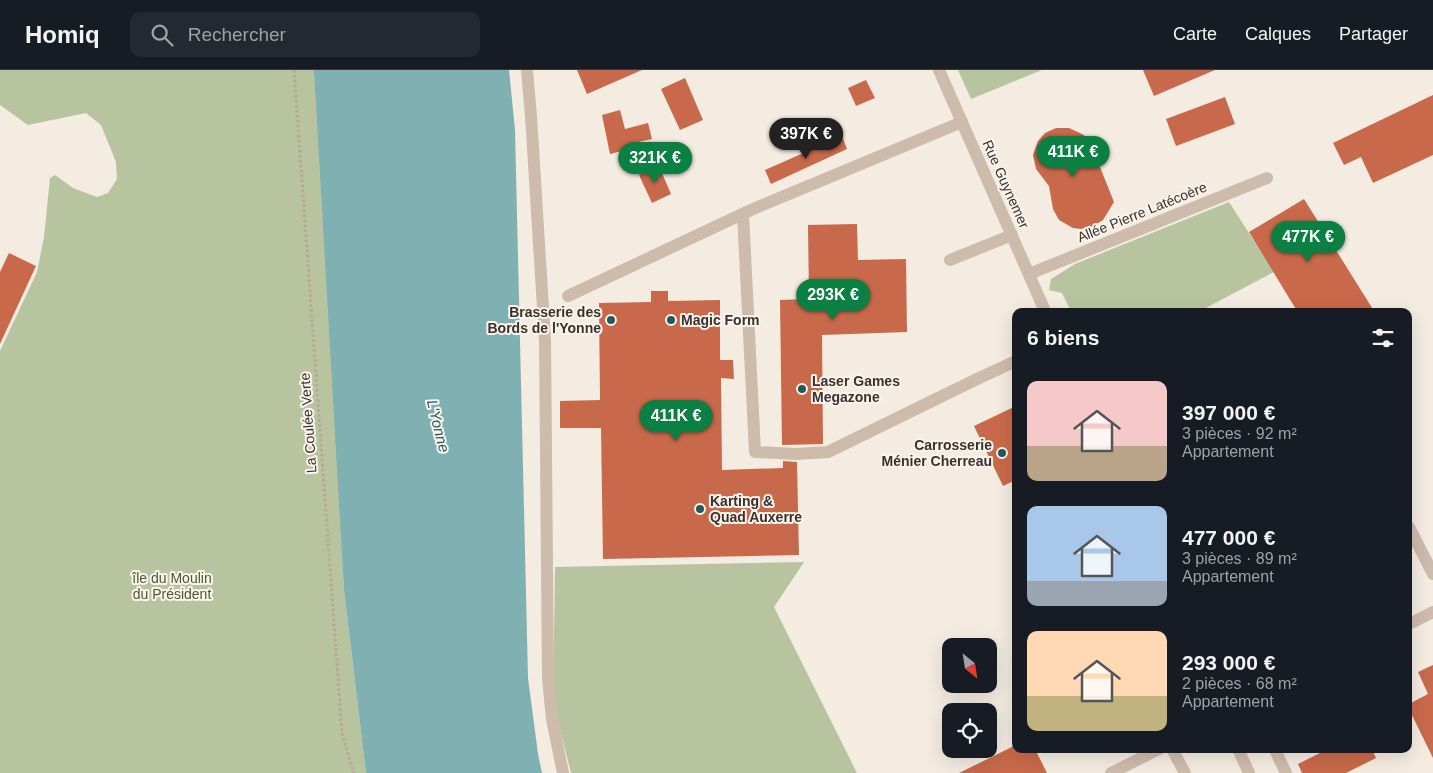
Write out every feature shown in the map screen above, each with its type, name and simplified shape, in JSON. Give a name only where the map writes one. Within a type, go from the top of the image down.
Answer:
[{"type":"street","points":[[527,70],[545,340],[548,679],[552,719],[563,773]]},
{"type":"street","name":"Rue Guynemer","points":[[939,70],[1044,308]]},
{"type":"street","points":[[568,296],[743,214],[962,122]]},
{"type":"street","name":"Allée Pierre Latécoère","points":[[1029,274],[1267,178]]},
{"type":"street","points":[[743,214],[755,452],[796,454],[828,452],[1012,363]]},
{"type":"street","points":[[950,260],[1012,235]]},
{"type":"street","points":[[1412,533],[1433,574]]},
{"type":"street","points":[[1412,622],[1433,612]]},
{"type":"street","points":[[1111,773],[1151,753]]},
{"type":"street","points":[[1174,753],[1185,773]]},
{"type":"street","points":[[1240,753],[1249,773]]},
{"type":"street","points":[[1276,753],[1286,773]]},
{"type":"path","name":"La Coulée Verte","points":[[294,70],[342,734],[354,773]]},
{"type":"green space","name":"île du Moulin du Président","points":[[0,70],[322,70],[344,590],[366,773],[0,773],[0,351],[37,272],[44,237],[50,178],[55,175],[73,188],[97,197],[108,193],[117,179],[116,162],[101,125],[86,113],[28,125],[0,105]]},
{"type":"green space","points":[[958,70],[1042,70],[971,99]]},
{"type":"green space","points":[[1229,202],[1274,272],[1206,308],[1070,308],[1062,293],[1049,290],[1051,279],[1075,264]]},
{"type":"green space","points":[[804,562],[774,607],[857,773],[571,773],[553,701],[555,567]]},
{"type":"water","name":"L'Yonne","points":[[314,70],[509,70],[515,130],[528,678],[542,773],[366,773],[344,590]]},
{"type":"building","points":[[577,70],[642,70],[587,94]]},
{"type":"building","points":[[1143,70],[1215,70],[1154,96]]},
{"type":"building","points":[[685,78],[703,120],[680,130],[661,89]]},
{"type":"building","points":[[866,80],[875,98],[856,106],[848,88]]},
{"type":"building","points":[[1433,95],[1433,155],[1373,183],[1361,157],[1344,165],[1333,143]]},
{"type":"building","points":[[1225,97],[1235,124],[1176,146],[1166,119]]},
{"type":"building","points":[[620,110],[625,129],[648,123],[652,139],[629,144],[630,149],[610,154],[602,115]]},
{"type":"building","points":[[1056,128],[1069,128],[1084,135],[1094,152],[1114,202],[1103,220],[1093,226],[1081,229],[1073,228],[1059,220],[1053,209],[1049,186],[1036,169],[1033,155],[1038,141],[1045,133]]},
{"type":"building","points":[[842,136],[847,149],[771,184],[765,170]]},
{"type":"building","points":[[659,166],[671,194],[652,203],[639,175]]},
{"type":"building","points":[[1304,199],[1372,308],[1295,308],[1249,232]]},
{"type":"building","points":[[857,224],[858,260],[906,259],[907,332],[822,335],[823,444],[782,445],[780,300],[809,299],[808,225]]},
{"type":"building","points":[[9,253],[36,266],[0,344],[0,272]]},
{"type":"building","points":[[651,291],[668,291],[668,301],[720,300],[720,360],[733,360],[734,379],[721,378],[722,470],[783,468],[783,461],[797,462],[799,555],[603,559],[601,428],[560,428],[560,401],[600,400],[599,303],[651,302]]},
{"type":"building","name":"Carrosserie Ménier Cherreau","points":[[1012,408],[1012,482],[1003,486],[974,426]]},
{"type":"building","points":[[1433,665],[1433,758],[1412,715],[1412,702],[1428,694],[1418,672]]},
{"type":"building","points":[[1012,747],[1012,753],[1037,753],[1047,773],[959,773],[990,758],[997,758],[997,754]]},
{"type":"building","points":[[1320,753],[1374,753],[1376,758],[1346,773],[1302,773],[1298,764]]},
{"type":"place","name":"Brasserie des Bords de l'Yonne","points":[[611,320]]},
{"type":"place","name":"Magic Form","points":[[671,320]]},
{"type":"place","name":"Laser Games Megazone","points":[[802,389]]},
{"type":"place","name":"Carrosserie Ménier Cherreau","points":[[1002,453]]},
{"type":"place","name":"Karting & Quad Auxerre","points":[[700,509]]}]
